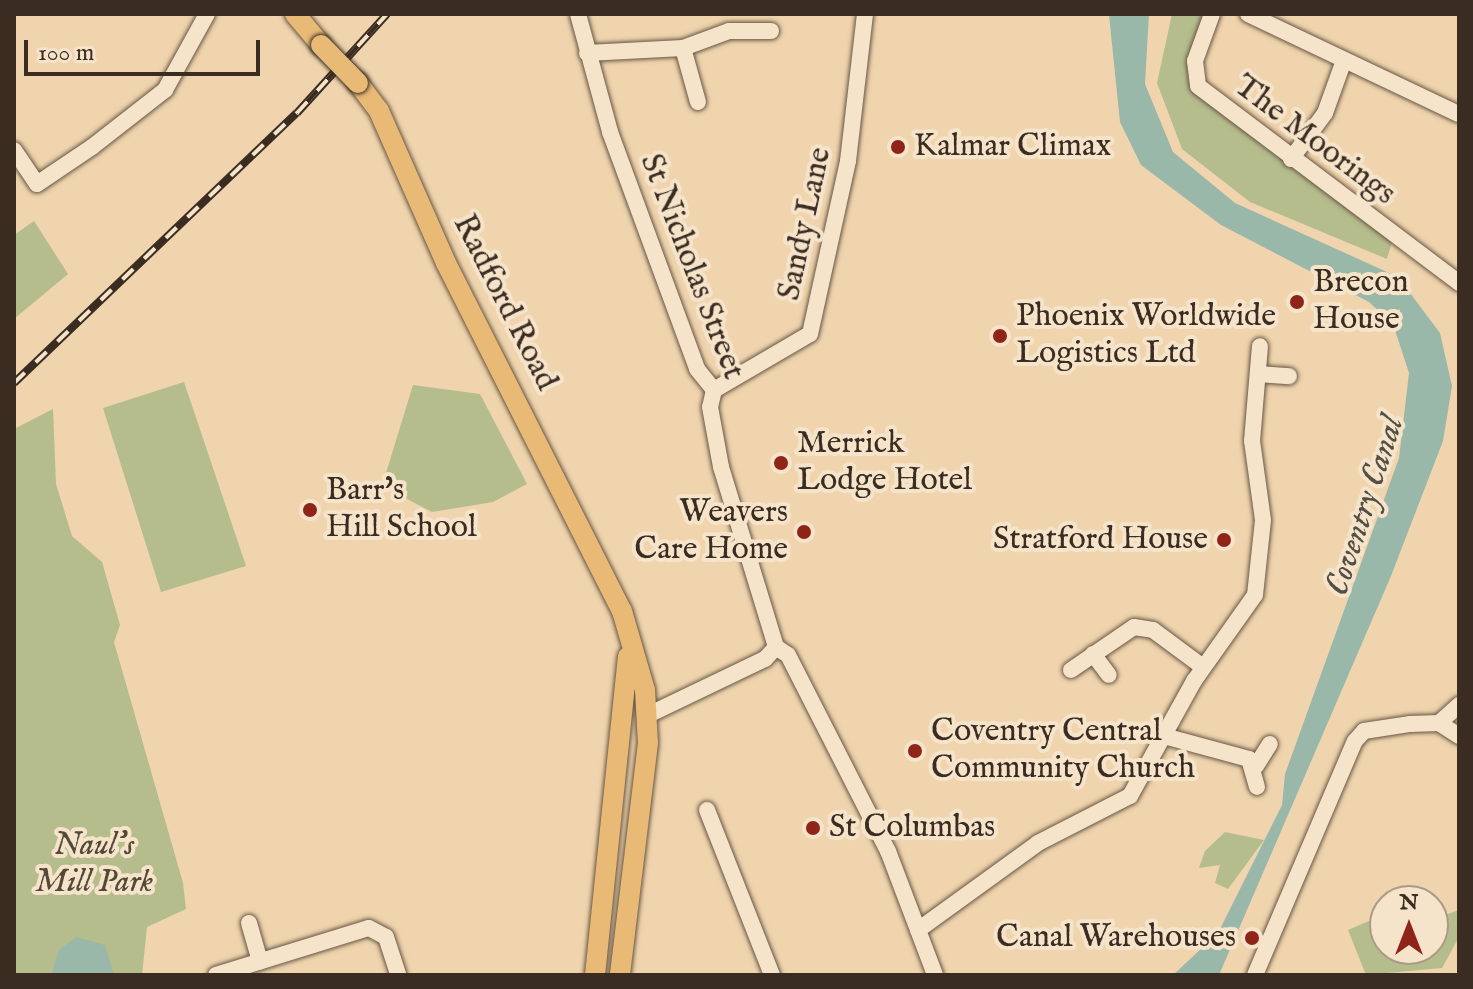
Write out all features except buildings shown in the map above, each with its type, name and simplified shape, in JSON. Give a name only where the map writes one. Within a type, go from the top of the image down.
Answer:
[{"type":"main road","name":"Radford Road","points":[[295,14],[358,83],[379,111],[446,263],[565,491],[628,637],[648,715],[620,975]]},
{"type":"main road","name":"Radford Road","points":[[595,975],[628,637]]},
{"type":"main road","name":"Radford Road","points":[[607,862],[622,820],[634,734],[648,715]]},
{"type":"street","points":[[14,150],[37,184],[92,147],[165,90],[207,14]]},
{"type":"street","name":"St Nicholas Street","points":[[578,14],[587,53],[697,369],[714,390],[710,407],[721,467],[776,647],[788,655],[888,851],[935,975]]},
{"type":"street","name":"Sandy Lane","points":[[714,390],[810,334],[848,161],[865,14]]},
{"type":"street","name":"The Moorings","points":[[1212,14],[1195,61],[1198,86],[1459,283]]},
{"type":"street","points":[[1248,14],[1343,63],[1459,114]]},
{"type":"street","points":[[587,53],[683,48],[729,31],[771,31]]},
{"type":"street","points":[[683,48],[698,102]]},
{"type":"street","points":[[1291,159],[1325,113],[1343,63]]},
{"type":"street","points":[[918,930],[1038,843],[1130,796],[1203,667],[1246,610],[1261,573],[1262,502],[1252,441],[1260,346]]},
{"type":"street","points":[[1258,374],[1289,376]]},
{"type":"street","points":[[1071,670],[1128,629],[1148,628],[1203,667]]},
{"type":"street","points":[[648,715],[765,659],[776,647]]},
{"type":"street","points":[[1093,654],[1109,675]]},
{"type":"street","points":[[1255,975],[1309,855],[1355,741],[1377,728],[1439,723],[1459,705]]},
{"type":"street","points":[[1439,723],[1459,736]]},
{"type":"street","points":[[1164,736],[1256,766]]},
{"type":"street","points":[[1257,787],[1256,766],[1270,744]]},
{"type":"street","points":[[707,810],[772,975]]},
{"type":"street","points":[[249,923],[260,961]]},
{"type":"street","points":[[216,975],[374,928],[386,937],[398,975]]},
{"type":"green space","points":[[1172,14],[1208,14],[1189,55],[1193,86],[1392,242],[1387,259],[1250,202],[1182,149],[1157,83]]},
{"type":"green space","points":[[34,221],[68,274],[14,319],[14,235]]},
{"type":"green space","points":[[184,382],[246,566],[161,592],[103,408]]},
{"type":"green space","points":[[413,385],[480,394],[527,484],[493,502],[432,512],[382,486]]},
{"type":"green space","name":"Naul's Mill Park","points":[[53,409],[56,484],[72,536],[102,562],[120,625],[114,642],[183,883],[186,909],[147,927],[142,975],[14,975],[14,429]]},
{"type":"green space","points":[[1225,832],[1264,840],[1228,889],[1215,883],[1220,865],[1199,868],[1205,851]]},
{"type":"green space","points":[[1459,910],[1459,937],[1449,955],[1449,913]]},
{"type":"green space","points":[[1369,921],[1369,965],[1444,965],[1442,968],[1366,975],[1348,930]]},
{"type":"shaded area","name":"Coventry Canal","points":[[1149,14],[1145,84],[1173,152],[1235,203],[1398,277],[1440,333],[1452,386],[1443,441],[1391,576],[1219,975],[1173,975],[1218,933],[1282,805],[1285,774],[1399,458],[1409,373],[1393,324],[1369,302],[1221,225],[1141,165],[1120,122],[1109,15]]},
{"type":"shaded area","points":[[76,937],[105,945],[114,975],[51,975],[59,950]]},
{"type":"railway","points":[[14,383],[297,113],[387,14]]},
{"type":"place","name":"Kalmar Climax","points":[[898,147]]},
{"type":"place","name":"Brecon House","points":[[1297,302]]},
{"type":"place","name":"Phoenix Worldwide Logistics Ltd","points":[[1000,336]]},
{"type":"place","name":"Merrick Lodge Hotel","points":[[781,463]]},
{"type":"place","name":"Barr's Hill School","points":[[310,510]]},
{"type":"place","name":"Weavers Care Home","points":[[804,532]]},
{"type":"place","name":"Stratford House","points":[[1224,540]]},
{"type":"place","name":"Coventry Central Community Church","points":[[915,751]]},
{"type":"place","name":"St Columbas","points":[[813,828]]},
{"type":"place","name":"Canal Warehouses","points":[[1252,938]]}]
